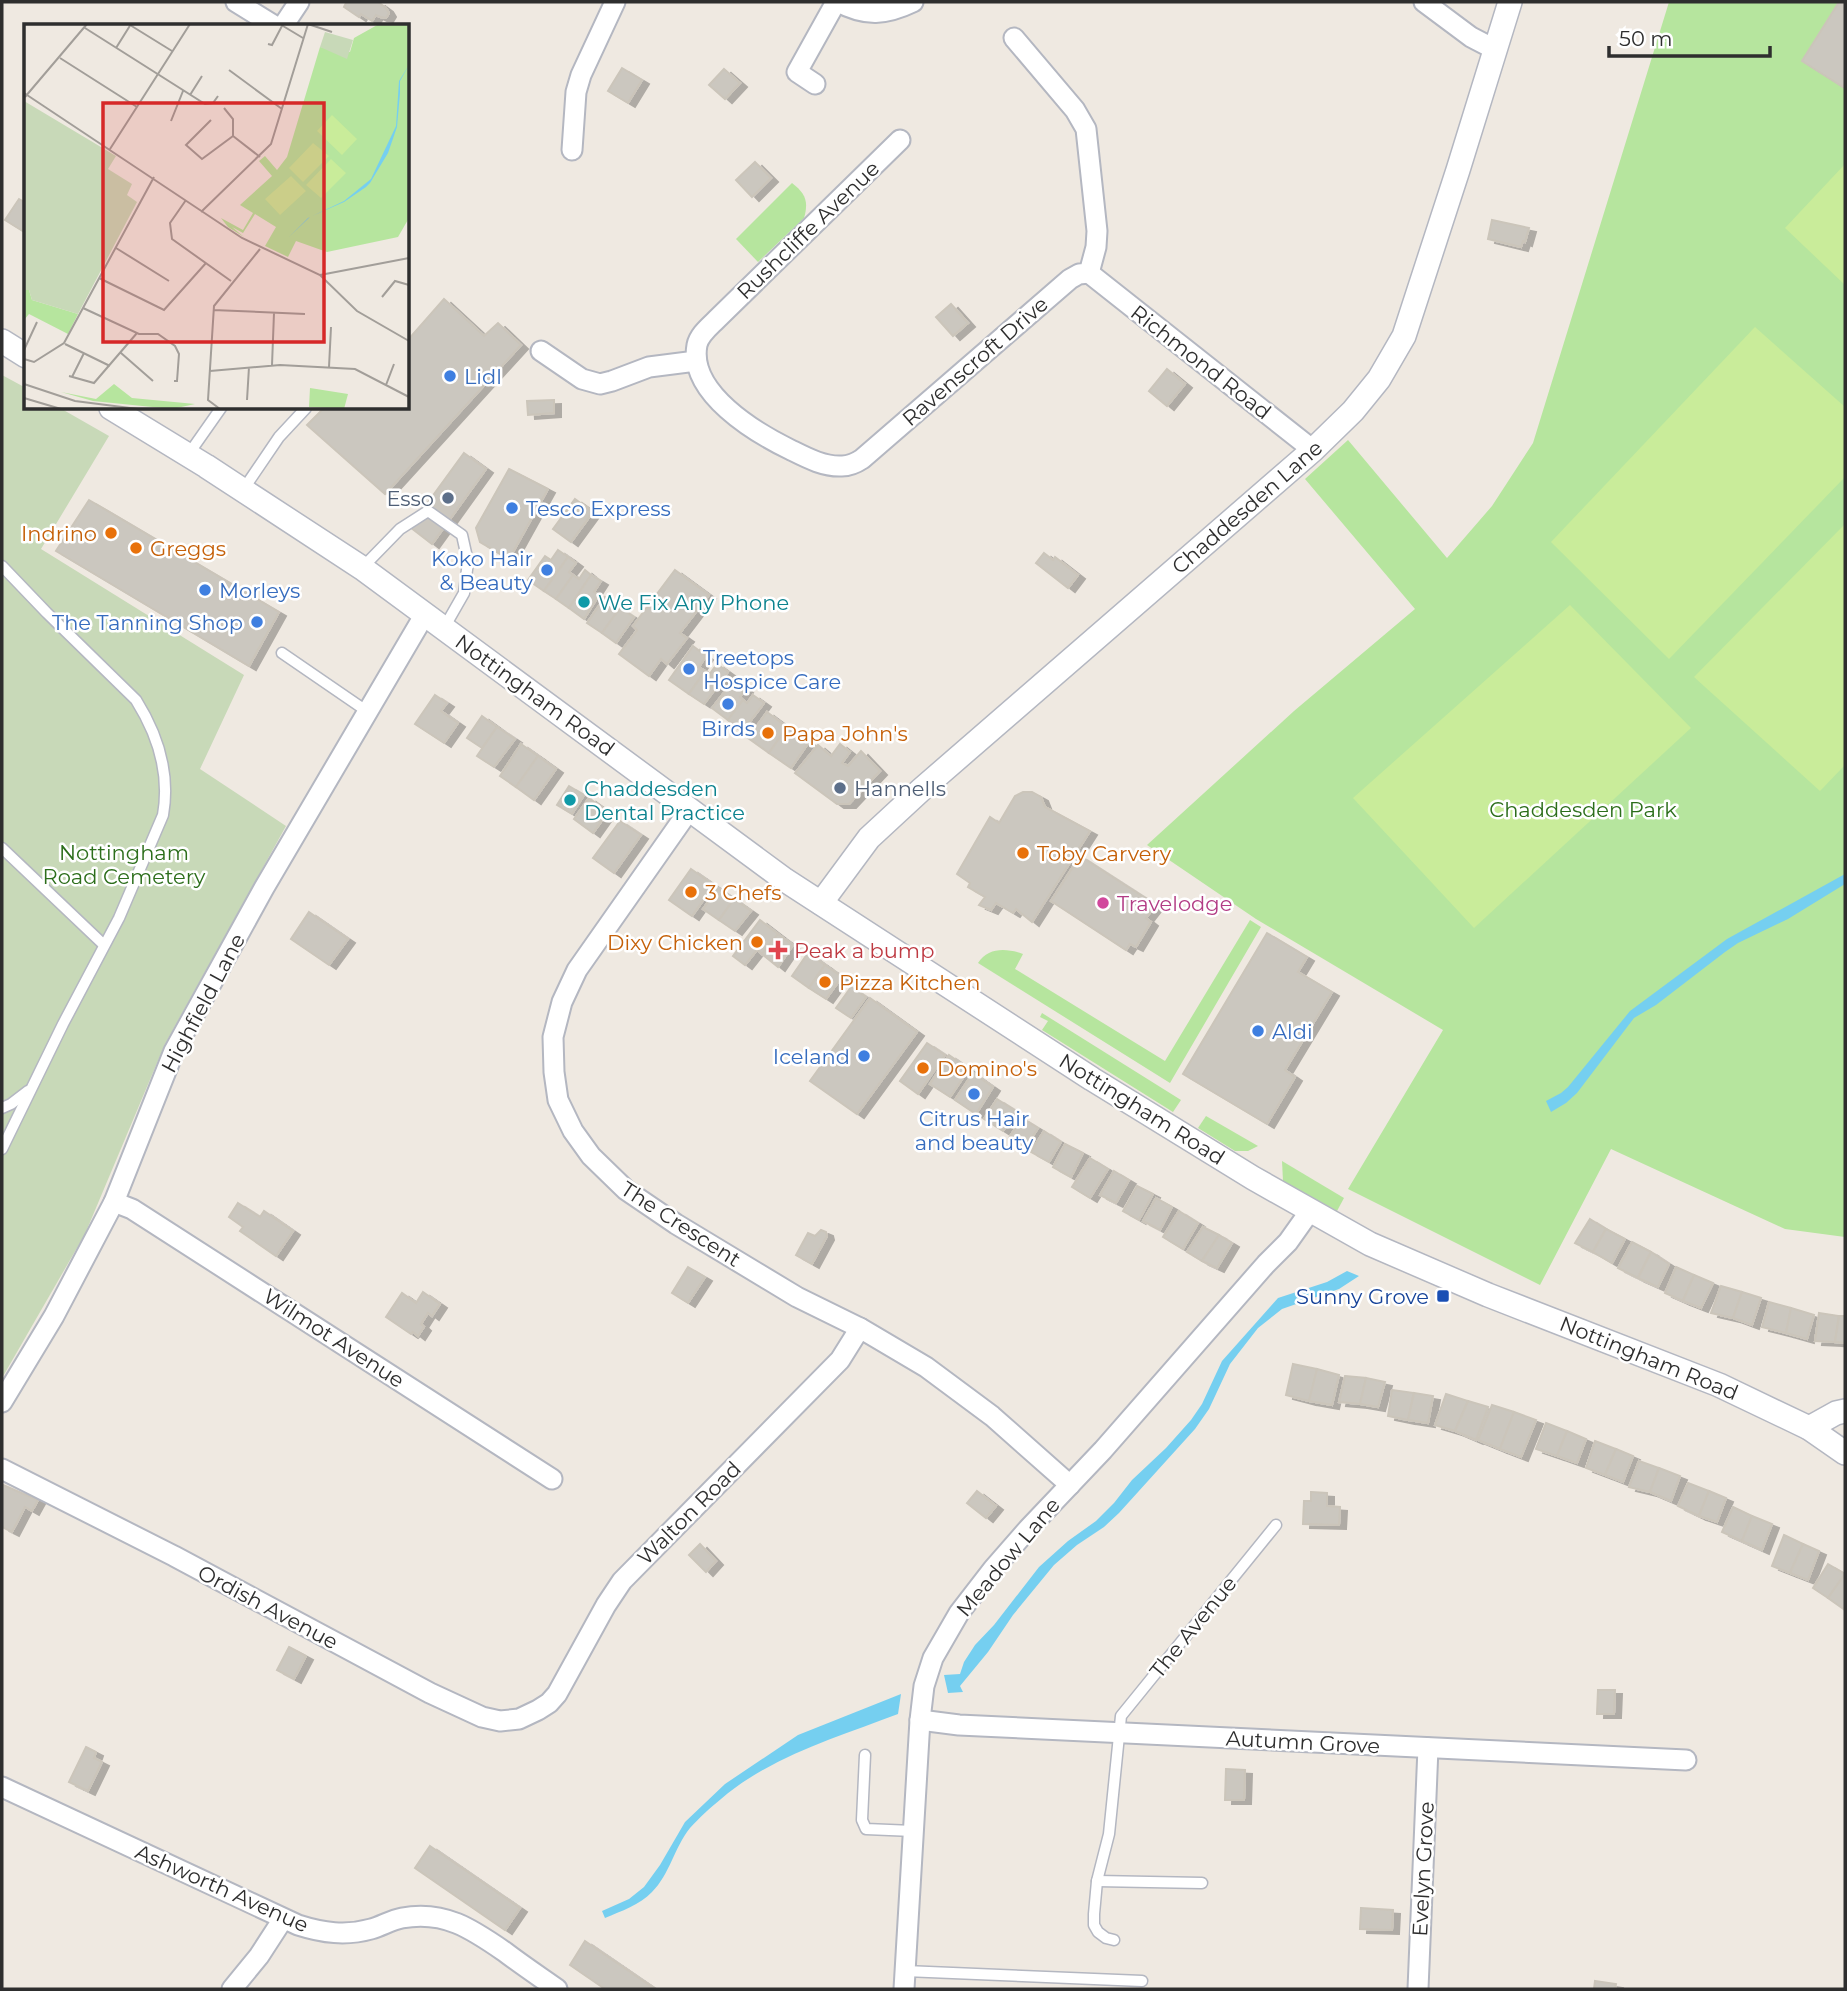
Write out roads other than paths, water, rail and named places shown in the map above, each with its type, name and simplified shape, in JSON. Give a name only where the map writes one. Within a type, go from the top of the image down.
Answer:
[{"type":"street","points":[[236,2],[272,24]]},
{"type":"street","points":[[284,24],[299,2]]},
{"type":"street","points":[[572,149],[578,83],[615,2]]},
{"type":"street","points":[[815,84],[797,72],[837,2],[857,10],[880,13],[891,12],[913,2]]},
{"type":"street","points":[[1424,2],[1471,37],[1496,50]]},
{"type":"street","name":"Chaddesden Lane","points":[[821,903],[869,838],[1313,450],[1353,411],[1379,379],[1404,336],[1510,2]]},
{"type":"street","points":[[1014,38],[1075,110],[1086,129],[1097,231],[1096,247],[1088,273]]},
{"type":"street","name":"Rushcliffe Avenue","points":[[696,361],[699,338],[901,140]]},
{"type":"street","name":"Ravenscroft Drive","points":[[696,361],[708,387],[746,424],[817,462],[849,465],[873,450],[1070,279],[1088,273]]},
{"type":"street","name":"Richmond Road","points":[[1088,273],[1313,450]]},
{"type":"street","points":[[2,341],[24,355]]},
{"type":"street","points":[[541,351],[582,379],[600,384],[649,368],[696,361]]},
{"type":"street","name":"Nottingham Road","points":[[114,410],[362,568],[785,880],[1163,1124],[1370,1244],[1433,1272],[1718,1384],[1809,1428],[1845,1453]]},
{"type":"street","name":"Highfield Lane","points":[[2,1402],[54,1315],[114,1202],[174,1051],[264,888],[425,614]]},
{"type":"street","name":"The Crescent","points":[[690,809],[584,960],[565,992],[552,1045],[558,1101],[567,1121],[597,1162],[626,1190],[676,1224],[797,1297],[860,1328],[944,1379],[992,1416],[1070,1485]]},
{"type":"street","name":"Wilmot Avenue","points":[[114,1202],[132,1209],[552,1479]]},
{"type":"street","name":"Meadow Lane","points":[[905,1980],[920,1720],[924,1686],[933,1658],[959,1613],[993,1569],[1288,1242],[1310,1211]]},
{"type":"street","name":"Walton Road","points":[[538,1710],[557,1694],[622,1581],[840,1360],[860,1328]]},
{"type":"street","points":[[1809,1428],[1845,1411]]},
{"type":"street","name":"Ordish Avenue","points":[[2,1469],[174,1556],[430,1693],[482,1717],[510,1721],[538,1710]]},
{"type":"street","name":"Autumn Grove","points":[[920,1720],[959,1725],[1686,1760]]},
{"type":"street","name":"Evelyn Grove","points":[[1418,1989],[1428,1748]]},
{"type":"street","name":"Ashworth Avenue","points":[[2,1787],[284,1919],[313,1930],[359,1932],[402,1918],[446,1919],[473,1930],[557,1989]]},
{"type":"street","points":[[232,1989],[284,1919]]},
{"type":"lane","points":[[188,455],[220,410]]},
{"type":"lane","points":[[242,490],[279,438],[304,410]]},
{"type":"lane","points":[[362,568],[400,528],[428,511],[462,535],[468,562],[464,593],[444,629]]},
{"type":"lane","points":[[2,566],[136,700],[156,740],[164,773],[165,800],[163,816],[119,918],[2,1149]]},
{"type":"lane","points":[[282,653],[368,712]]},
{"type":"lane","points":[[2,848],[104,946]]},
{"type":"lane","points":[[2,1108],[34,1086]]},
{"type":"lane","name":"The Avenue","points":[[1118,1732],[1121,1716],[1276,1525]]},
{"type":"lane","points":[[1114,1940],[1098,1932],[1094,1925],[1097,1881],[1109,1834],[1118,1732]]},
{"type":"lane","points":[[865,1755],[864,1826],[866,1829],[913,1831]]},
{"type":"lane","points":[[1097,1881],[1202,1883]]},
{"type":"lane","points":[[905,1980],[1143,1981]]},
{"type":"water","points":[[1845,874],[1845,884],[1788,919],[1738,943],[1656,1005],[1634,1018],[1577,1093],[1551,1112],[1546,1101],[1568,1087],[1630,1011],[1727,939]]},
{"type":"water","points":[[1347,1271],[1359,1276],[1339,1289],[1282,1309],[1258,1328],[1230,1364],[1209,1409],[1195,1429],[1119,1513],[1054,1565],[960,1686],[963,1692],[948,1693],[944,1675],[960,1674],[975,1645],[1039,1567],[1096,1521],[1191,1420],[1202,1404],[1222,1361],[1278,1298],[1327,1282]]},
{"type":"water","points":[[901,1694],[898,1714],[783,1759],[740,1784],[690,1828],[663,1877],[647,1897],[605,1918],[602,1911],[629,1899],[644,1887],[685,1822],[725,1784],[798,1735]]},
{"type":"place","name":"Lidl","points":[[450,376]]},
{"type":"place","name":"Esso","points":[[448,498]]},
{"type":"place","name":"Tesco Express","points":[[512,508]]},
{"type":"place","name":"Indrino","points":[[111,533]]},
{"type":"place","name":"Greggs","points":[[136,548]]},
{"type":"place","name":"Koko Hair & Beauty","points":[[547,570]]},
{"type":"place","name":"Morleys","points":[[205,590]]},
{"type":"place","name":"We Fix Any Phone","points":[[584,602]]},
{"type":"place","name":"The Tanning Shop","points":[[257,622]]},
{"type":"place","name":"Treetops Hospice Care","points":[[689,669]]},
{"type":"place","name":"Birds","points":[[728,704]]},
{"type":"place","name":"Papa John's","points":[[768,733]]},
{"type":"place","name":"Hannells","points":[[840,788]]},
{"type":"place","name":"Chaddesden Dental Practice","points":[[570,800]]},
{"type":"place","name":"Toby Carvery","points":[[1023,853]]},
{"type":"place","name":"3 Chefs","points":[[691,892]]},
{"type":"place","name":"Travelodge","points":[[1103,903]]},
{"type":"place","name":"Dixy Chicken","points":[[757,942]]},
{"type":"place","name":"Peak a bump","points":[[778,950]]},
{"type":"place","name":"Pizza Kitchen","points":[[825,982]]},
{"type":"place","name":"Aldi","points":[[1258,1031]]},
{"type":"place","name":"Iceland","points":[[864,1056]]},
{"type":"place","name":"Domino's","points":[[923,1068]]},
{"type":"place","name":"Citrus Hair and beauty","points":[[974,1094]]},
{"type":"place","name":"Sunny Grove","points":[[1443,1296]]},
{"type":"park label","name":"Chaddesden Park","points":[[1583,809]]},
{"type":"park label","name":"Nottingham Road Cemetery","points":[[124,864]]}]
